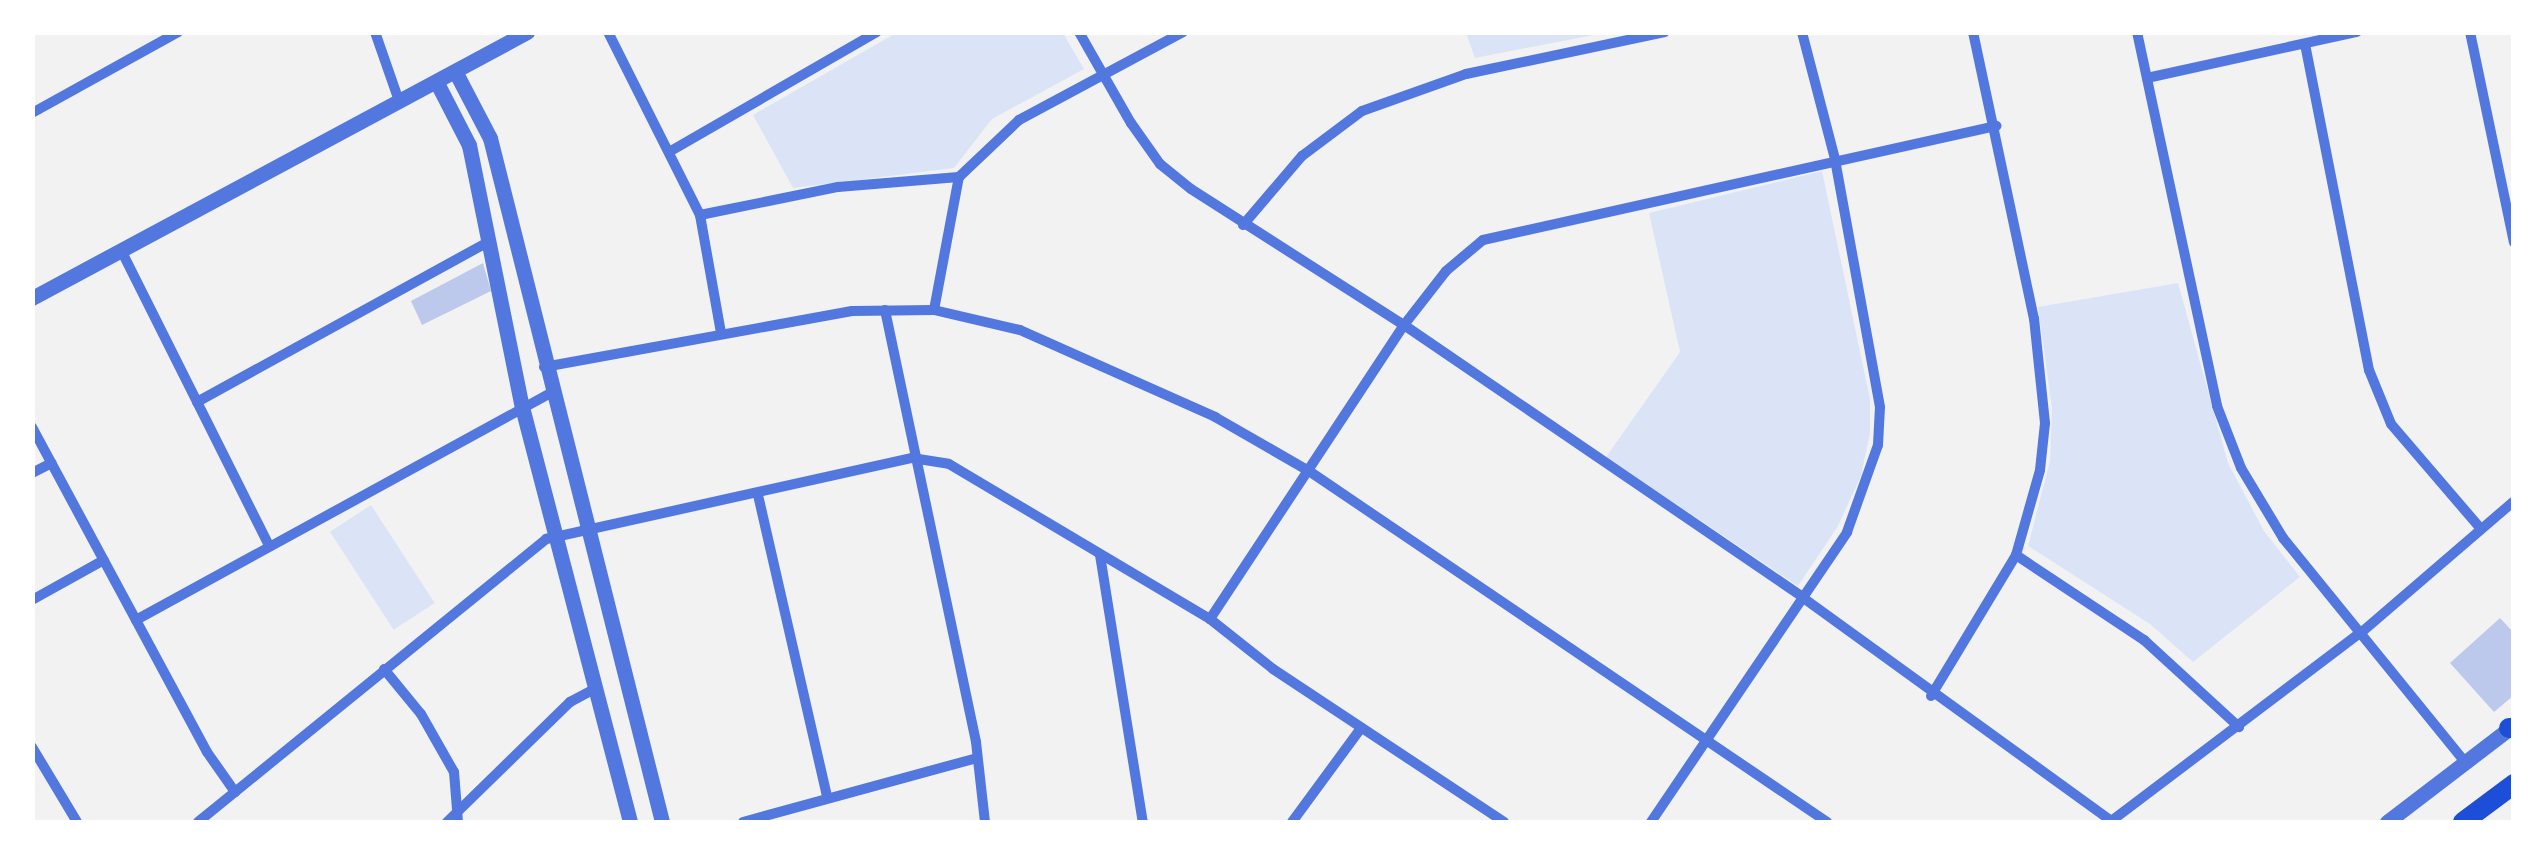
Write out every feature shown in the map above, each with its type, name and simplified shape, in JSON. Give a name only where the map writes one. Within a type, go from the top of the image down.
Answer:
[{"type":"main road","points":[[2463,822],[2514,784]]},
{"type":"street","points":[[32,113],[178,32]]},
{"type":"street","points":[[375,32],[399,101]]},
{"type":"street","points":[[32,298],[528,32]]},
{"type":"street","points":[[608,32],[700,215],[721,333]]},
{"type":"street","points":[[670,152],[877,32]]},
{"type":"street","points":[[1079,32],[1160,164],[1243,225],[1404,325],[1802,598],[1931,696],[2111,822],[2363,631],[2514,501]]},
{"type":"street","points":[[934,310],[959,177],[1019,120],[1183,32]]},
{"type":"street","points":[[1243,225],[1302,156],[1362,111],[1466,74],[1636,35],[1665,32]]},
{"type":"street","points":[[1651,822],[1864,499],[1878,445],[1880,407],[1835,159],[1802,32]]},
{"type":"street","points":[[1931,696],[2016,555],[2040,470],[2045,423],[2034,318],[1973,32]]},
{"type":"street","points":[[2137,32],[2217,406],[2241,468],[2283,538],[2363,631],[2466,763]]},
{"type":"street","points":[[2147,78],[2357,32]]},
{"type":"street","points":[[2470,32],[2514,242]]},
{"type":"street","points":[[2305,44],[2368,370],[2391,424],[2481,529]]},
{"type":"street","points":[[456,74],[490,138],[543,367],[588,527],[662,822]]},
{"type":"street","points":[[437,83],[469,145],[522,407],[630,822]]},
{"type":"street","points":[[1210,619],[1404,325],[1446,271],[1483,240],[1996,126]]},
{"type":"street","points":[[700,215],[838,187],[959,177]]},
{"type":"street","points":[[197,402],[488,242]]},
{"type":"street","points":[[122,250],[269,546]]},
{"type":"street","points":[[885,310],[898,350],[912,458],[976,742],[973,759],[985,822]]},
{"type":"street","points":[[543,367],[807,316],[934,310],[1020,330],[1215,418],[1309,471],[1828,822]]},
{"type":"street","points":[[136,620],[551,394]]},
{"type":"street","points":[[32,427],[235,792]]},
{"type":"street","points":[[198,822],[384,669],[556,536],[758,495],[912,458],[949,464],[1210,619],[1496,821]]},
{"type":"street","points":[[32,474],[52,463]]},
{"type":"street","points":[[758,495],[827,796]]},
{"type":"street","points":[[1100,555],[1143,822]]},
{"type":"street","points":[[2016,555],[2144,640],[2239,727]]},
{"type":"street","points":[[32,600],[104,560]]},
{"type":"street","points":[[384,669],[421,714],[454,772],[457,817]]},
{"type":"street","points":[[447,822],[457,817],[570,702],[596,688]]},
{"type":"street","points":[[2387,822],[2512,727]]},
{"type":"street","points":[[1292,822],[1362,728]]},
{"type":"street","points":[[32,748],[77,822]]},
{"type":"street","points":[[742,822],[973,759]]},
{"type":"shaded area","points":[[1466,32],[1604,33],[1475,58]]},
{"type":"shaded area","points":[[896,33],[1063,33],[1084,69],[992,119],[954,168],[793,188],[753,115]]},
{"type":"shaded area","points":[[1822,171],[1870,399],[1870,433],[1861,476],[1838,526],[1798,586],[1606,457],[1680,352],[1649,213]]},
{"type":"shaded area","points":[[2178,283],[2228,463],[2264,531],[2300,577],[2193,662],[2150,624],[2028,546],[2050,461],[2052,409],[2038,307]]},
{"type":"shaded area","points":[[371,505],[435,603],[394,630],[330,532]]},
{"type":"building","points":[[483,263],[491,291],[422,325],[411,301]]},
{"type":"building","points":[[2500,618],[2514,633],[2514,695],[2494,712],[2450,663]]}]
